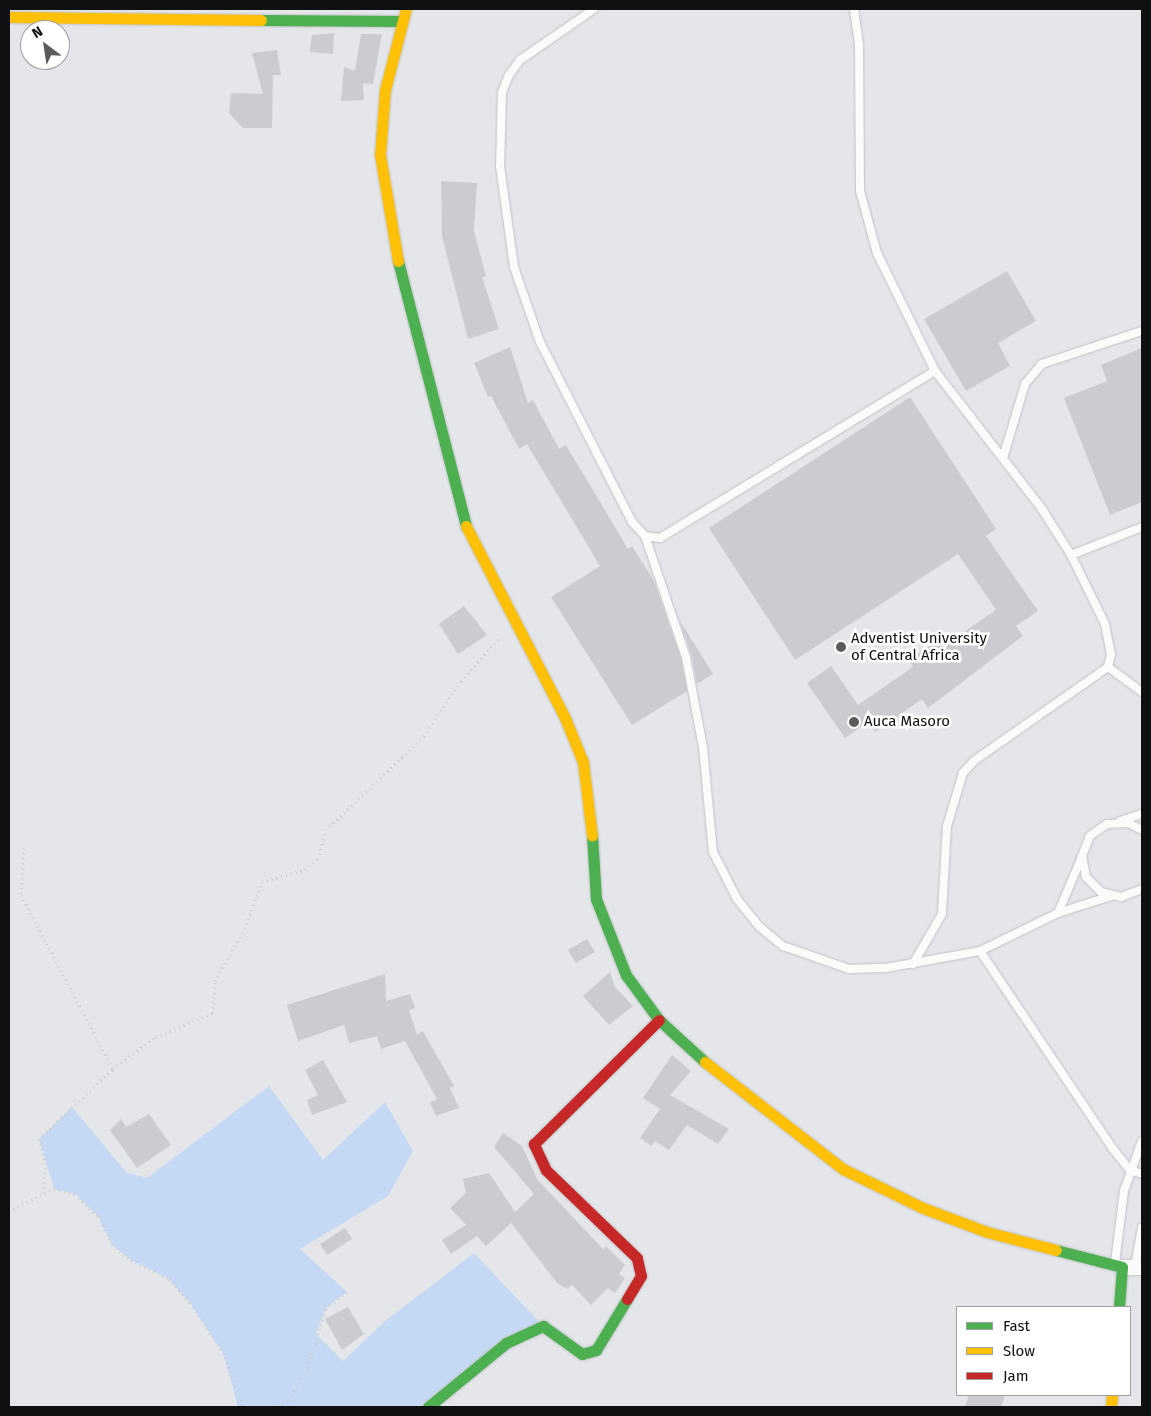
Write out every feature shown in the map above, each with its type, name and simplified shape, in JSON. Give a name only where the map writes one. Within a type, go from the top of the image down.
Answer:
[{"type":"street","points":[[406,9],[401,21],[385,90],[380,155],[391,235],[457,499],[470,538],[565,718],[583,762],[590,793],[596,899],[606,936],[626,975],[659,1020],[766,1114],[843,1169],[923,1208],[986,1232],[1129,1267],[1119,1306]]},
{"type":"street","points":[[9,17],[401,21]]},
{"type":"street","points":[[428,1407],[506,1343],[543,1326],[582,1354],[596,1350],[641,1276],[637,1258],[546,1170],[534,1144],[659,1020]]},
{"type":"lane","points":[[594,9],[520,60],[509,75],[502,92],[500,156],[504,218],[514,267],[540,342],[632,522],[646,536],[686,657],[704,747],[713,852],[737,899],[760,927],[783,946],[818,961],[849,969],[913,964],[980,951],[1058,913],[1111,896],[1132,895],[1142,897]]},
{"type":"lane","points":[[854,9],[859,44],[860,192],[877,253],[935,371],[1003,458],[1072,555],[1105,624],[1111,654],[1108,668],[974,761],[963,773],[947,826],[942,914],[913,964]]},
{"type":"lane","points":[[1003,458],[1025,384],[1042,364],[1142,332]]},
{"type":"lane","points":[[646,536],[660,538],[935,371]]},
{"type":"lane","points":[[1072,555],[1142,526]]},
{"type":"lane","points":[[1108,668],[1142,692]]},
{"type":"lane","points":[[1058,913],[1082,856],[1098,829],[1142,814]]},
{"type":"lane","points":[[1118,822],[1142,830]]},
{"type":"lane","points":[[1082,856],[1092,885],[1111,896]]},
{"type":"lane","points":[[1132,895],[1142,889]]},
{"type":"lane","points":[[980,951],[1130,1170],[1142,1174]]},
{"type":"lane","points":[[1129,1267],[1130,1170],[1142,1141]]},
{"type":"lane","points":[[1129,1267],[1142,1228]]},
{"type":"path","points":[[43,1193],[46,1164],[39,1139],[112,1070],[156,1037],[213,1013],[216,981],[245,929],[262,882],[305,869],[318,859],[326,830],[424,736],[461,681],[514,623]]},
{"type":"path","points":[[24,848],[21,895],[112,1070]]},
{"type":"path","points":[[9,1210],[54,1188],[75,1194],[98,1216],[112,1245],[131,1260],[169,1279],[223,1353],[244,1407]]},
{"type":"path","points":[[273,1407],[289,1400],[308,1368],[326,1308],[347,1292]]},
{"type":"shaded area","points":[[269,1086],[323,1160],[385,1102],[413,1151],[388,1196],[300,1249],[347,1292],[326,1308],[316,1334],[343,1361],[384,1322],[474,1253],[543,1326],[428,1407],[238,1407],[223,1353],[190,1303],[169,1279],[131,1260],[112,1245],[98,1216],[75,1194],[54,1189],[39,1139],[72,1107],[126,1172],[147,1178]]},
{"type":"building","points":[[334,33],[333,54],[310,52],[312,35]]},
{"type":"building","points":[[361,34],[382,34],[373,84],[363,83],[364,100],[341,101],[344,67],[355,71]]},
{"type":"building","points":[[277,50],[281,75],[273,75],[272,128],[243,128],[229,113],[231,93],[263,94],[252,53]]},
{"type":"building","points":[[441,181],[477,183],[474,231],[486,276],[482,277],[499,329],[468,339],[442,236]]},
{"type":"building","points":[[1007,271],[1036,321],[998,343],[1010,366],[966,391],[924,319]]},
{"type":"building","points":[[510,347],[528,403],[533,400],[559,449],[566,445],[628,549],[632,546],[654,581],[681,658],[687,691],[632,725],[551,597],[600,566],[527,444],[519,449],[491,396],[488,397],[474,363]]},
{"type":"building","points":[[1142,348],[1142,502],[1110,515],[1064,398],[1107,381],[1101,365]]},
{"type":"building","points":[[910,397],[996,529],[986,536],[1038,611],[1016,626],[1023,636],[928,708],[922,699],[875,732],[868,722],[845,738],[807,683],[831,666],[858,705],[913,667],[909,660],[941,638],[946,644],[996,610],[958,554],[795,660],[709,528]]},
{"type":"building","points":[[464,606],[487,635],[458,654],[439,624]]},
{"type":"building","points":[[680,621],[713,674],[697,684],[692,656]]},
{"type":"building","points":[[587,939],[595,952],[576,963],[568,950]]},
{"type":"building","points":[[610,972],[615,987],[633,1006],[609,1025],[583,996]]},
{"type":"building","points":[[385,974],[386,1001],[410,994],[415,1008],[409,1010],[417,1035],[423,1031],[454,1086],[450,1088],[459,1108],[436,1116],[430,1103],[437,1099],[405,1041],[381,1049],[377,1036],[349,1043],[344,1025],[298,1041],[287,1005]]},
{"type":"building","points":[[672,1055],[691,1071],[670,1095],[729,1129],[718,1144],[687,1125],[669,1150],[655,1141],[651,1146],[640,1138],[660,1109],[643,1098]]},
{"type":"building","points":[[323,1060],[347,1102],[312,1115],[307,1100],[318,1095],[305,1070]]},
{"type":"building","points":[[149,1114],[171,1145],[137,1168],[110,1130],[121,1119],[126,1127]]},
{"type":"building","points":[[503,1133],[522,1146],[537,1179],[603,1249],[606,1246],[625,1265],[619,1274],[625,1278],[615,1293],[608,1288],[591,1305],[572,1285],[567,1289],[557,1283],[511,1223],[486,1246],[477,1236],[451,1254],[442,1240],[466,1225],[450,1208],[466,1193],[463,1179],[489,1173],[515,1212],[534,1194],[494,1147]]},
{"type":"building","points":[[345,1228],[352,1239],[327,1255],[320,1244]]},
{"type":"building","points":[[348,1307],[364,1334],[342,1350],[325,1319]]},
{"type":"building","points":[[969,1396],[1005,1396],[1001,1407],[965,1407]]},
{"type":"traffic: fast","points":[[261,20],[401,21]]},
{"type":"traffic: fast","points":[[398,261],[466,526]]},
{"type":"traffic: fast","points":[[592,835],[596,899],[626,975],[659,1020],[705,1062]]},
{"type":"traffic: fast","points":[[1056,1250],[1122,1267],[1119,1306]]},
{"type":"traffic: fast","points":[[428,1407],[506,1343],[543,1326],[582,1354],[596,1350],[627,1299]]},
{"type":"traffic: slow","points":[[398,261],[380,155],[385,90],[406,9]]},
{"type":"traffic: slow","points":[[9,17],[261,20]]},
{"type":"traffic: slow","points":[[466,526],[565,718],[583,762],[592,835]]},
{"type":"traffic: slow","points":[[705,1062],[843,1169],[923,1208],[987,1232],[1056,1250]]},
{"type":"traffic: slow","points":[[1111,1407],[1112,1396]]},
{"type":"traffic: jam","points":[[627,1299],[641,1276],[637,1258],[546,1170],[534,1144],[659,1020]]},
{"type":"place","name":"Adventist University of Central Africa","points":[[841,647]]},
{"type":"place","name":"Auca Masoro","points":[[854,722]]}]
